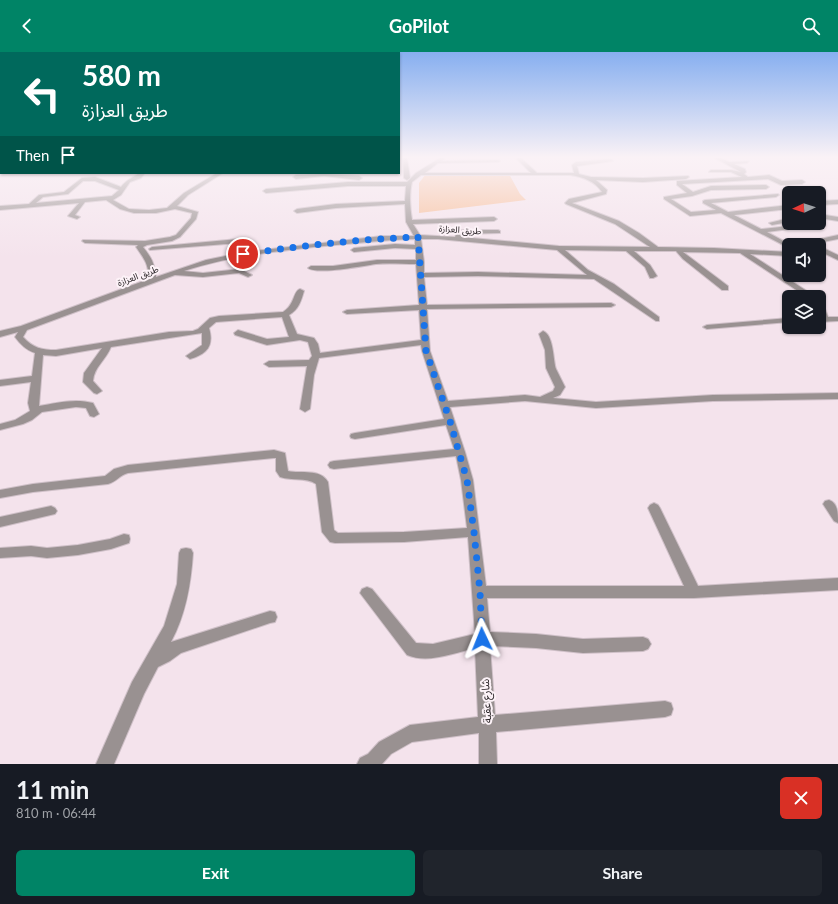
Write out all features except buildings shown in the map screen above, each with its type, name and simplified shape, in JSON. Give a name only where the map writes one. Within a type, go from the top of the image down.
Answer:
[{"type":"street","points":[[31,205],[41,196],[66,193],[68,191]]},
{"type":"street","points":[[0,208],[108,200],[115,197],[122,191]]},
{"type":"street","points":[[173,208],[191,191]]},
{"type":"street","points":[[266,192],[274,191]]},
{"type":"street","points":[[354,250],[419,242],[409,222],[409,191]]},
{"type":"street","points":[[605,191],[604,193],[571,200],[568,203],[605,217],[638,234],[656,249]]},
{"type":"street","points":[[689,191],[692,194]]},
{"type":"street","points":[[701,191],[666,198],[690,214],[725,213],[782,208]]},
{"type":"street","points":[[776,195],[705,201],[782,242]]},
{"type":"street","points":[[85,241],[145,243],[172,239],[178,236],[195,216],[194,211],[173,208],[166,210],[128,210],[117,206],[108,200]]},
{"type":"street","points":[[77,217],[71,216],[84,201]]},
{"type":"street","points":[[297,211],[336,206],[408,202]]},
{"type":"street","points":[[826,203],[838,202]]},
{"type":"street","points":[[698,220],[725,213]]},
{"type":"street","points":[[826,217],[838,218]]},
{"type":"street","points":[[409,222],[494,220]]},
{"type":"street","points":[[750,226],[782,221]]},
{"type":"street","points":[[761,230],[782,228]]},
{"type":"street","points":[[458,239],[461,232],[498,232]]},
{"type":"street","points":[[826,240],[838,237]]},
{"type":"street","name":"طريق العزازة","points":[[1,334],[24,328],[153,280],[208,262],[243,254],[382,238],[419,242],[458,239],[559,248],[677,249],[782,254]]},
{"type":"street","points":[[152,249],[238,241],[242,242],[243,254]]},
{"type":"street","name":"شارع عقبة","points":[[419,242],[426,351],[460,452],[467,480],[474,532],[480,592],[488,764]]},
{"type":"street","points":[[145,243],[140,245],[139,248],[149,259],[152,267],[153,280]]},
{"type":"street","points":[[559,248],[580,266],[656,319]]},
{"type":"street","points":[[628,249],[648,266],[653,276]]},
{"type":"street","points":[[677,249],[685,258],[724,288]]},
{"type":"street","points":[[741,251],[801,290]]},
{"type":"street","points":[[826,252],[836,257]]},
{"type":"street","points":[[826,256],[836,257]]},
{"type":"street","points":[[311,268],[333,268],[377,262],[421,262]]},
{"type":"street","points":[[173,273],[203,275],[240,271],[248,275]]},
{"type":"street","points":[[422,275],[478,274],[597,277]]},
{"type":"street","points":[[24,328],[19,337],[25,346],[39,353],[56,353],[169,335],[194,333],[201,331],[208,323],[219,318],[285,314],[293,311],[300,291]]},
{"type":"street","points":[[347,312],[424,307],[611,305]]},
{"type":"street","points":[[285,314],[293,336],[298,338]]},
{"type":"street","points":[[826,320],[838,320]]},
{"type":"street","points":[[707,327],[782,321]]},
{"type":"street","points":[[190,356],[204,350],[208,339],[205,328]]},
{"type":"street","points":[[238,333],[267,342],[298,338],[311,340],[314,344],[314,360],[308,375],[305,409]]},
{"type":"street","points":[[543,334],[549,350],[552,368],[560,387],[557,393],[543,398]]},
{"type":"street","points":[[269,364],[314,360],[425,342]]},
{"type":"street","points":[[97,391],[88,382],[89,373],[107,346]]},
{"type":"street","points":[[35,411],[33,403],[39,353]]},
{"type":"street","points":[[0,383],[36,378]]},
{"type":"street","points":[[445,404],[524,398],[543,398],[578,404],[596,405],[713,398],[838,396]]},
{"type":"street","points":[[0,426],[19,422],[28,418],[39,409],[76,404],[89,405],[94,414]]},
{"type":"street","points":[[354,436],[450,421]]},
{"type":"street","points":[[334,465],[460,452]]},
{"type":"street","points":[[0,494],[33,488],[108,480],[118,472],[128,469],[274,454],[281,456],[282,471],[284,474],[288,476],[306,475],[315,477],[322,482],[328,532],[330,536],[335,538],[397,538],[474,532]]},
{"type":"street","points":[[829,504],[838,518]]},
{"type":"street","points":[[654,508],[694,592]]},
{"type":"street","points":[[0,522],[51,511]]},
{"type":"street","points":[[0,553],[31,551],[47,553],[78,550],[111,544],[124,539]]},
{"type":"street","points":[[105,764],[130,706],[154,661],[154,657],[171,628],[184,584],[186,553]]},
{"type":"street","points":[[480,592],[694,592],[838,584]]},
{"type":"street","points":[[367,593],[376,606],[400,632],[412,650],[433,651],[482,639],[536,641],[583,646],[643,644]]},
{"type":"street","points":[[154,661],[165,656],[176,647],[270,617]]},
{"type":"street","points":[[366,764],[374,760],[385,748],[410,734],[487,724],[666,709]]},
{"type":"shaded area","points":[[419,191],[518,191],[526,200],[419,213]]},
{"type":"route","points":[[243,254],[382,238],[418,237],[421,262],[426,351],[438,389],[445,404],[467,480],[480,592],[482,639]]}]
